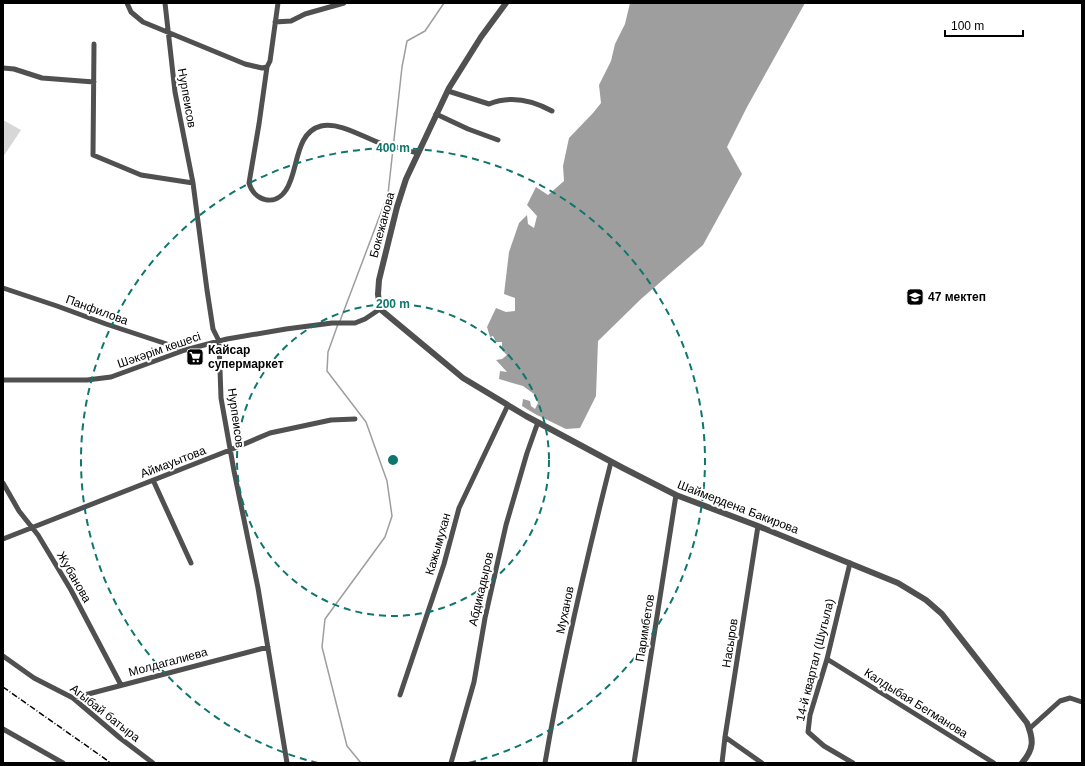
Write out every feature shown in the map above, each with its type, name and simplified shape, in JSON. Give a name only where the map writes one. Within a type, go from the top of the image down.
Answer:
[{"type":"street","points":[[127,3],[131,12],[143,22],[244,64],[262,68],[267,67]]},
{"type":"street","name":"Нурпеисов","points":[[165,3],[174,92],[193,183],[213,329],[219,341],[221,398],[258,588],[287,763]]},
{"type":"street","points":[[278,3],[270,61],[267,67],[249,183],[251,191],[258,198],[272,200],[279,197],[286,191],[304,139],[312,130],[321,126],[336,126],[388,146],[418,153]]},
{"type":"street","points":[[275,22],[291,21],[305,14],[344,3]]},
{"type":"street","name":"Бокежанова","points":[[380,309],[378,294],[379,280],[397,206],[406,179],[448,91],[481,37],[506,3]]},
{"type":"street","points":[[94,44],[93,155],[141,175],[193,183]]},
{"type":"street","points":[[3,68],[14,69],[42,78],[94,82]]},
{"type":"street","points":[[448,91],[489,104],[498,100],[511,98],[538,103],[552,111]]},
{"type":"street","points":[[436,114],[468,129],[498,140]]},
{"type":"street","name":"Панфилова","points":[[3,288],[185,350]]},
{"type":"street","name":"Шәкәрім көшесі","points":[[3,380],[87,380],[111,377],[185,350],[219,341],[286,329],[332,323],[355,323],[365,319],[380,309]]},
{"type":"street","name":"Шаймердена Бакирова","points":[[380,309],[463,378],[508,405],[611,462],[676,495],[758,526],[898,583],[926,600],[942,614],[1027,723],[1030,729]]},
{"type":"street","name":"Кажымухан","points":[[400,695],[444,564],[459,508],[508,405]]},
{"type":"street","name":"Аймауытова","points":[[3,539],[270,433],[331,420],[355,419]]},
{"type":"street","name":"Абдикадыров","points":[[451,763],[474,682],[485,618],[506,525],[527,453],[538,422]]},
{"type":"street","name":"Муханов","points":[[545,763],[568,645],[590,544],[611,462]]},
{"type":"street","points":[[153,480],[191,563]]},
{"type":"street","name":"Жубанова","points":[[3,483],[19,511],[38,535],[70,590],[121,685]]},
{"type":"street","name":"Паримбетов","points":[[634,763],[676,495]]},
{"type":"street","name":"Насыров","points":[[722,763],[758,526]]},
{"type":"street","name":"14-й квартал (Шугыла)","points":[[850,563],[827,659],[810,715],[808,732],[824,746],[853,763]]},
{"type":"street","name":"Молдагалиева","points":[[73,698],[268,647]]},
{"type":"street","name":"Агыбай батыра","points":[[3,656],[34,678],[73,698],[120,738],[153,763]]},
{"type":"street","name":"Калдыбая Бегманова","points":[[827,659],[994,763]]},
{"type":"street","points":[[1022,763],[1030,754],[1032,744],[1030,729],[1060,701],[1070,698],[1082,702]]},
{"type":"street","points":[[3,729],[63,763]]},
{"type":"street","points":[[725,737],[762,763]]},
{"type":"shaded area","points":[[630,3],[805,3],[747,107],[727,147],[742,174],[703,245],[641,299],[598,341],[596,396],[580,428],[566,429],[522,406],[523,399],[530,401],[531,406],[535,409],[538,403],[534,394],[523,386],[499,379],[500,371],[507,372],[496,360],[502,359],[507,355],[502,350],[502,342],[496,342],[493,336],[490,337],[487,327],[496,308],[506,312],[515,311],[515,298],[504,294],[509,252],[519,223],[527,215],[528,224],[534,228],[537,216],[527,205],[536,187],[548,195],[564,181],[563,166],[569,138],[601,103],[599,85],[611,61],[615,44],[625,24]]},
{"type":"shaded area","points":[[3,120],[21,130],[3,157]]},
{"type":"waterway","points":[[340,321],[388,194],[402,67],[407,41],[425,31],[444,3]]},
{"type":"waterway","points":[[338,324],[328,352],[327,371],[366,422],[387,481],[392,516],[385,537],[325,619],[322,647],[347,746],[361,763]]},
{"type":"railway","points":[[3,687],[111,763]]},
{"type":"place","name":"47 мектеп","points":[[915,297]]},
{"type":"place","name":"Кайсар супермаркет","points":[[195,357]]}]
